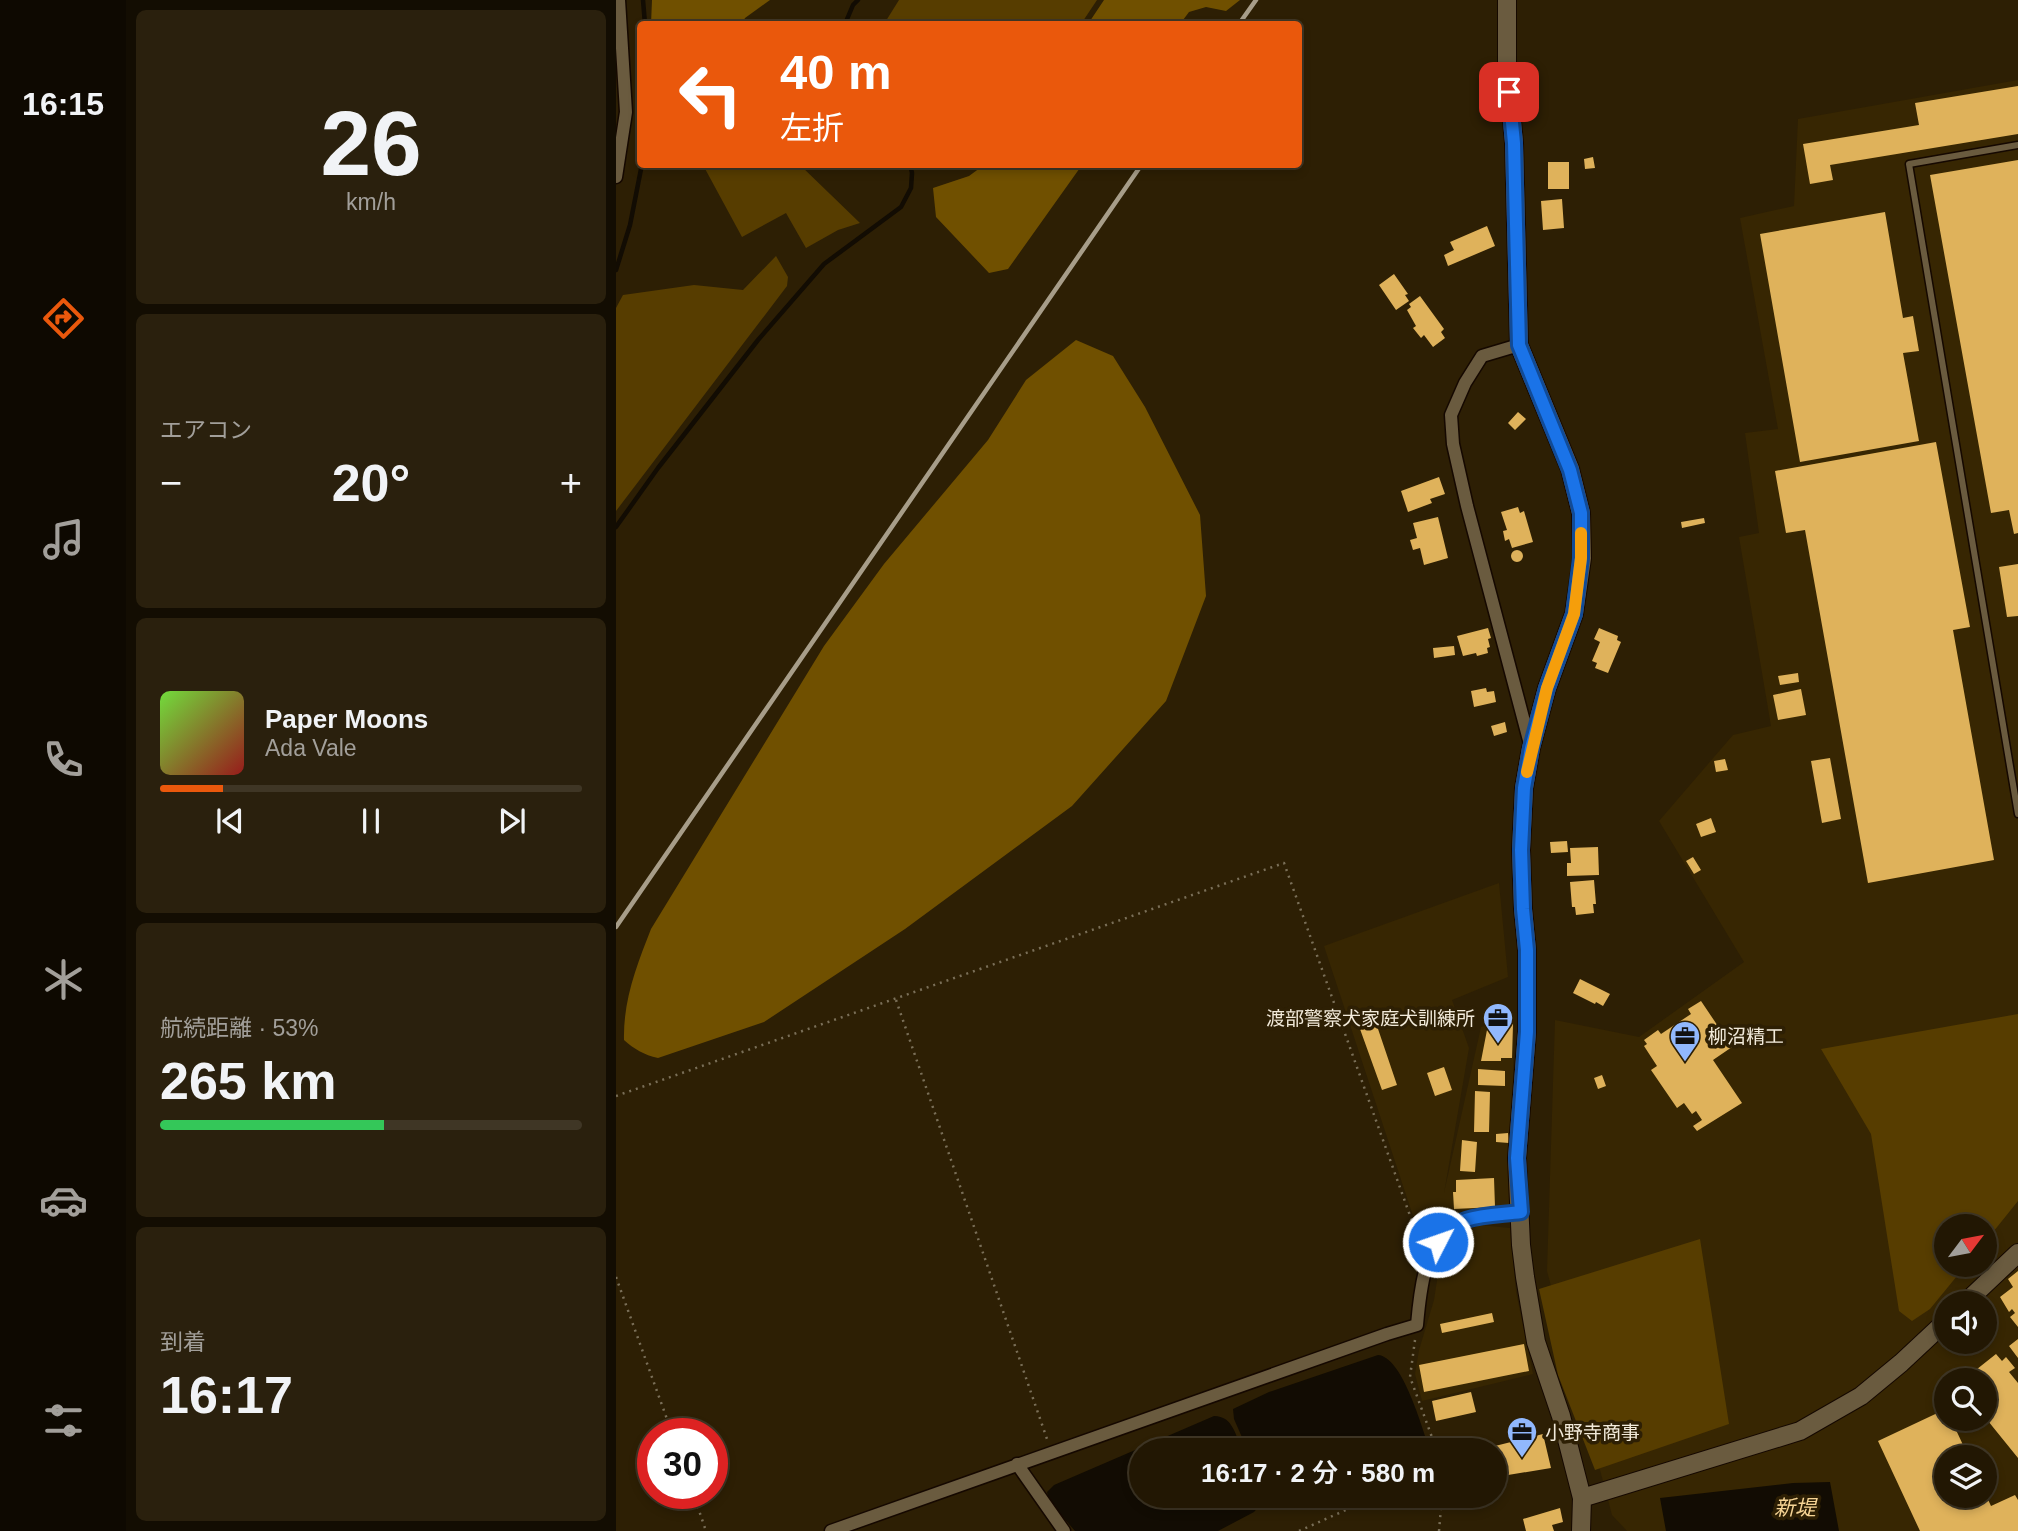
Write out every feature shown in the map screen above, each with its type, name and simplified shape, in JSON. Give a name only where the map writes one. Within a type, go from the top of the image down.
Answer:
[{"type":"street","points":[[616,177],[626,112],[619,0]]},
{"type":"street","points":[[1507,0],[1507,66],[1514,143],[1519,345],[1570,470],[1581,513],[1581,558],[1574,614],[1547,688],[1531,748],[1524,788],[1521,850],[1527,950],[1527,1032],[1517,1158],[1525,1277],[1536,1342],[1561,1416],[1582,1498],[1581,1531]]},
{"type":"street","points":[[1519,345],[1482,356],[1456,399],[1451,415],[1453,444],[1467,506],[1531,748]]},
{"type":"street","points":[[831,1531],[1417,1325],[1420,1289],[1431,1255],[1446,1228],[1465,1219],[1521,1212]]},
{"type":"street","points":[[1978,1291],[2018,1253]]},
{"type":"street","points":[[1582,1498],[1800,1431],[1861,1396],[1934,1332]]},
{"type":"street","points":[[1017,1464],[1064,1531]]},
{"type":"lane","points":[[2018,145],[1909,164],[2018,814]]},
{"type":"path","points":[[616,1096],[1284,863],[1418,1238],[1431,1255]]},
{"type":"path","points":[[896,1000],[1052,1452]]},
{"type":"path","points":[[616,1277],[666,1418]]},
{"type":"path","points":[[1417,1325],[1410,1377],[1432,1438]]},
{"type":"path","points":[[1299,1531],[1350,1508]]},
{"type":"path","points":[[1439,1531],[1441,1508]]},
{"type":"path","points":[[698,1509],[706,1531]]},
{"type":"shaded area","points":[[652,0],[770,0],[744,21],[651,21]]},
{"type":"shaded area","points":[[899,0],[1097,0],[1083,21],[886,21]]},
{"type":"shaded area","points":[[1104,0],[1240,0],[1226,11],[1206,7],[1189,12],[1182,21],[1090,21]]},
{"type":"shaded area","points":[[2018,80],[2018,1531],[1627,1531],[1612,1515],[1547,1271],[1555,1020],[1639,1037],[1744,962],[1659,821],[1733,735],[1771,726],[1739,537],[1759,533],[1745,433],[1778,429],[1740,218],[1794,206],[1798,119]]},
{"type":"shaded area","points":[[705,168],[803,168],[860,223],[838,230],[806,248],[786,213],[742,237]]},
{"type":"shaded area","points":[[980,168],[1080,168],[1008,269],[989,273],[936,217],[933,188],[969,176]]},
{"type":"shaded area","points":[[776,256],[788,277],[787,286],[616,511],[616,308],[623,295],[694,285],[743,290]]},
{"type":"shaded area","points":[[1076,340],[1113,356],[1145,407],[1200,515],[1206,596],[1166,701],[1072,806],[905,929],[764,1022],[658,1058],[635,1049],[624,1040],[624,1025],[628,997],[651,929],[824,646],[884,564],[988,440],[1026,380]]},
{"type":"shaded area","points":[[1499,883],[1508,977],[1452,1000],[1469,1048],[1444,1193],[1481,1027],[1514,1016],[1511,1208],[1441,1211],[1415,1222],[1324,946]]},
{"type":"shaded area","points":[[2018,1014],[2018,1201],[1997,1227],[1997,1214],[1934,1214],[1934,1278],[1955,1278],[1945,1291],[1934,1291],[1934,1304],[1912,1321],[1899,1311],[1871,1134],[1821,1049]]},
{"type":"shaded area","points":[[1480,1225],[1510,1228],[1516,1292],[1533,1374],[1422,1401],[1415,1374],[1434,1300],[1440,1261],[1448,1247],[1464,1232]]},
{"type":"shaded area","points":[[1700,1239],[1729,1424],[1595,1470],[1558,1375],[1539,1289]]},
{"type":"water","points":[[1378,1355],[1387,1358],[1402,1378],[1426,1438],[1242,1438],[1234,1419],[1233,1409],[1269,1392]]},
{"type":"water","points":[[1214,1416],[1226,1419],[1238,1438],[1163,1438]]},
{"type":"water","points":[[1129,1453],[1129,1508],[1258,1508],[1218,1531],[1075,1531],[1049,1501],[1047,1492],[1054,1485]]},
{"type":"water","name":"新堤","points":[[1830,1482],[1839,1531],[1666,1531],[1660,1498],[1793,1483]]},
{"type":"building","points":[[2018,86],[2018,134],[1830,165],[1833,180],[1810,184],[1803,144],[1919,125],[1915,103]]},
{"type":"building","points":[[1593,157],[1595,168],[1585,169],[1584,159]]},
{"type":"building","points":[[2018,160],[2018,533],[2014,534],[2009,510],[1991,513],[1930,175]]},
{"type":"building","points":[[1548,162],[1569,162],[1569,189],[1548,189]]},
{"type":"building","points":[[1562,199],[1564,228],[1543,230],[1541,201]]},
{"type":"building","points":[[1885,212],[1903,318],[1913,316],[1919,351],[1903,353],[1919,441],[1800,462],[1760,234]]},
{"type":"building","points":[[1487,226],[1495,246],[1448,266],[1444,255],[1454,250],[1450,242]]},
{"type":"building","points":[[1394,274],[1408,294],[1405,295],[1409,301],[1396,310],[1379,285]]},
{"type":"building","points":[[1420,296],[1444,329],[1441,332],[1445,338],[1433,347],[1424,335],[1421,338],[1413,328],[1416,326],[1407,310],[1411,307],[1409,304]]},
{"type":"building","points":[[1518,412],[1526,419],[1515,430],[1508,423]]},
{"type":"building","points":[[1936,442],[1970,627],[1953,630],[1994,860],[1868,883],[1805,530],[1786,533],[1775,471]]},
{"type":"building","points":[[1439,477],[1445,494],[1430,499],[1432,503],[1408,512],[1401,491]]},
{"type":"building","points":[[1518,507],[1520,513],[1524,511],[1533,542],[1512,548],[1509,539],[1505,541],[1503,531],[1507,530],[1501,512]]},
{"type":"building","points":[[1438,517],[1448,558],[1424,565],[1420,548],[1413,550],[1410,540],[1417,538],[1413,523]]},
{"type":"building","points":[[1704,518],[1705,523],[1682,528],[1681,522]]},
{"type":"building","points":[[1517,550],[1523,556],[1517,562],[1511,556]]},
{"type":"building","points":[[2018,564],[2018,616],[2007,617],[1999,567]]},
{"type":"building","points":[[1488,628],[1491,638],[1488,639],[1488,653],[1463,656],[1457,636]]},
{"type":"building","points":[[1599,628],[1618,636],[1617,640],[1621,642],[1608,673],[1595,668],[1597,663],[1592,661],[1600,642],[1594,639]]},
{"type":"building","points":[[1454,646],[1455,655],[1434,658],[1433,648]]},
{"type":"building","points":[[1798,673],[1799,682],[1780,685],[1778,676]]},
{"type":"building","points":[[1486,688],[1487,692],[1494,691],[1496,702],[1474,707],[1471,691]]},
{"type":"building","points":[[1801,689],[1806,715],[1778,720],[1773,695]]},
{"type":"building","points":[[1505,722],[1507,732],[1494,736],[1491,726]]},
{"type":"building","points":[[1830,758],[1841,819],[1822,823],[1811,761]]},
{"type":"building","points":[[1725,759],[1728,770],[1716,772],[1714,761]]},
{"type":"building","points":[[1711,818],[1716,832],[1701,837],[1696,824]]},
{"type":"building","points":[[1567,841],[1568,852],[1551,853],[1550,842]]},
{"type":"building","points":[[1598,847],[1599,875],[1567,876],[1567,863],[1571,863],[1570,848]]},
{"type":"building","points":[[1693,857],[1701,870],[1694,874],[1686,861]]},
{"type":"building","points":[[1594,880],[1594,913],[1576,915],[1575,907],[1572,907],[1570,882]]},
{"type":"building","points":[[1580,979],[1610,994],[1603,1006],[1573,993]]},
{"type":"building","name":"柳沼精工","points":[[1701,1001],[1732,1047],[1713,1060],[1742,1103],[1697,1131],[1693,1126],[1702,1120],[1696,1111],[1692,1114],[1684,1103],[1677,1108],[1651,1070],[1657,1066],[1644,1046],[1647,1044],[1644,1040],[1658,1030],[1661,1034],[1691,1014],[1688,1009]]},
{"type":"building","points":[[1376,1023],[1397,1085],[1382,1090],[1360,1029]]},
{"type":"building","name":"渡部警察犬家庭犬訓練所","points":[[1502,1023],[1513,1024],[1512,1058],[1481,1061],[1487,1030],[1502,1031]]},
{"type":"building","points":[[1444,1067],[1452,1090],[1435,1096],[1427,1073]]},
{"type":"building","points":[[1478,1069],[1505,1071],[1505,1086],[1478,1085]]},
{"type":"building","points":[[1602,1075],[1606,1086],[1598,1089],[1594,1078]]},
{"type":"building","points":[[1475,1091],[1490,1092],[1489,1132],[1474,1132]]},
{"type":"building","points":[[1508,1133],[1509,1143],[1496,1142],[1496,1134]]},
{"type":"building","points":[[1462,1140],[1477,1142],[1475,1172],[1460,1171]]},
{"type":"building","points":[[1494,1178],[1495,1207],[1454,1209],[1453,1192],[1456,1192],[1456,1180]]},
{"type":"building","points":[[2018,1271],[2018,1327],[2010,1317],[2015,1313],[2012,1309],[2009,1312],[2000,1297],[2013,1287],[2008,1279]]},
{"type":"building","points":[[1492,1313],[1494,1322],[1442,1333],[1440,1324]]},
{"type":"building","points":[[2018,1339],[2018,1358],[2009,1346]]},
{"type":"building","points":[[1524,1344],[1529,1371],[1424,1392],[1419,1365]]},
{"type":"building","points":[[1996,1354],[2002,1361],[2006,1357],[2015,1368],[2009,1372],[2018,1383],[2018,1458],[1996,1431],[1997,1368],[1978,1368]]},
{"type":"building","points":[[1471,1392],[1476,1412],[1436,1421],[1432,1401]]},
{"type":"building","points":[[1934,1415],[1934,1431],[1957,1431],[1963,1445],[1934,1445],[1934,1508],[1997,1508],[1997,1503],[2015,1495],[2018,1500],[2018,1531],[1920,1531],[1878,1441]]},
{"type":"building","name":"小野寺商事","points":[[1543,1434],[1551,1468],[1508,1475],[1507,1443]]},
{"type":"building","points":[[1560,1508],[1563,1522],[1552,1525],[1554,1531],[1526,1531],[1523,1519]]},
{"type":"waterway","points":[[643,0],[645,21]]},
{"type":"waterway","points":[[846,21],[858,0]]},
{"type":"waterway","points":[[616,270],[630,225],[641,168]]},
{"type":"waterway","points":[[616,527],[658,468],[758,340],[824,264],[901,207],[911,188],[911,168]]},
{"type":"railway","points":[[1241,21],[1256,0]]},
{"type":"railway","points":[[616,927],[1139,168]]},
{"type":"slow traffic","points":[[1527,772],[1547,688],[1574,614],[1581,558],[1581,533]]},
{"type":"place","name":"渡部警察犬家庭犬訓練所","points":[[1498,1045]]},
{"type":"place","name":"柳沼精工","points":[[1685,1063]]},
{"type":"place","name":"小野寺商事","points":[[1522,1459]]},
{"type":"route","points":[[1438,1242],[1446,1228],[1465,1219],[1521,1212],[1517,1158],[1527,1032],[1527,950],[1521,850],[1524,788],[1531,748],[1547,688],[1574,614],[1581,558],[1581,513],[1570,470],[1519,345],[1514,143],[1509,92]]}]
